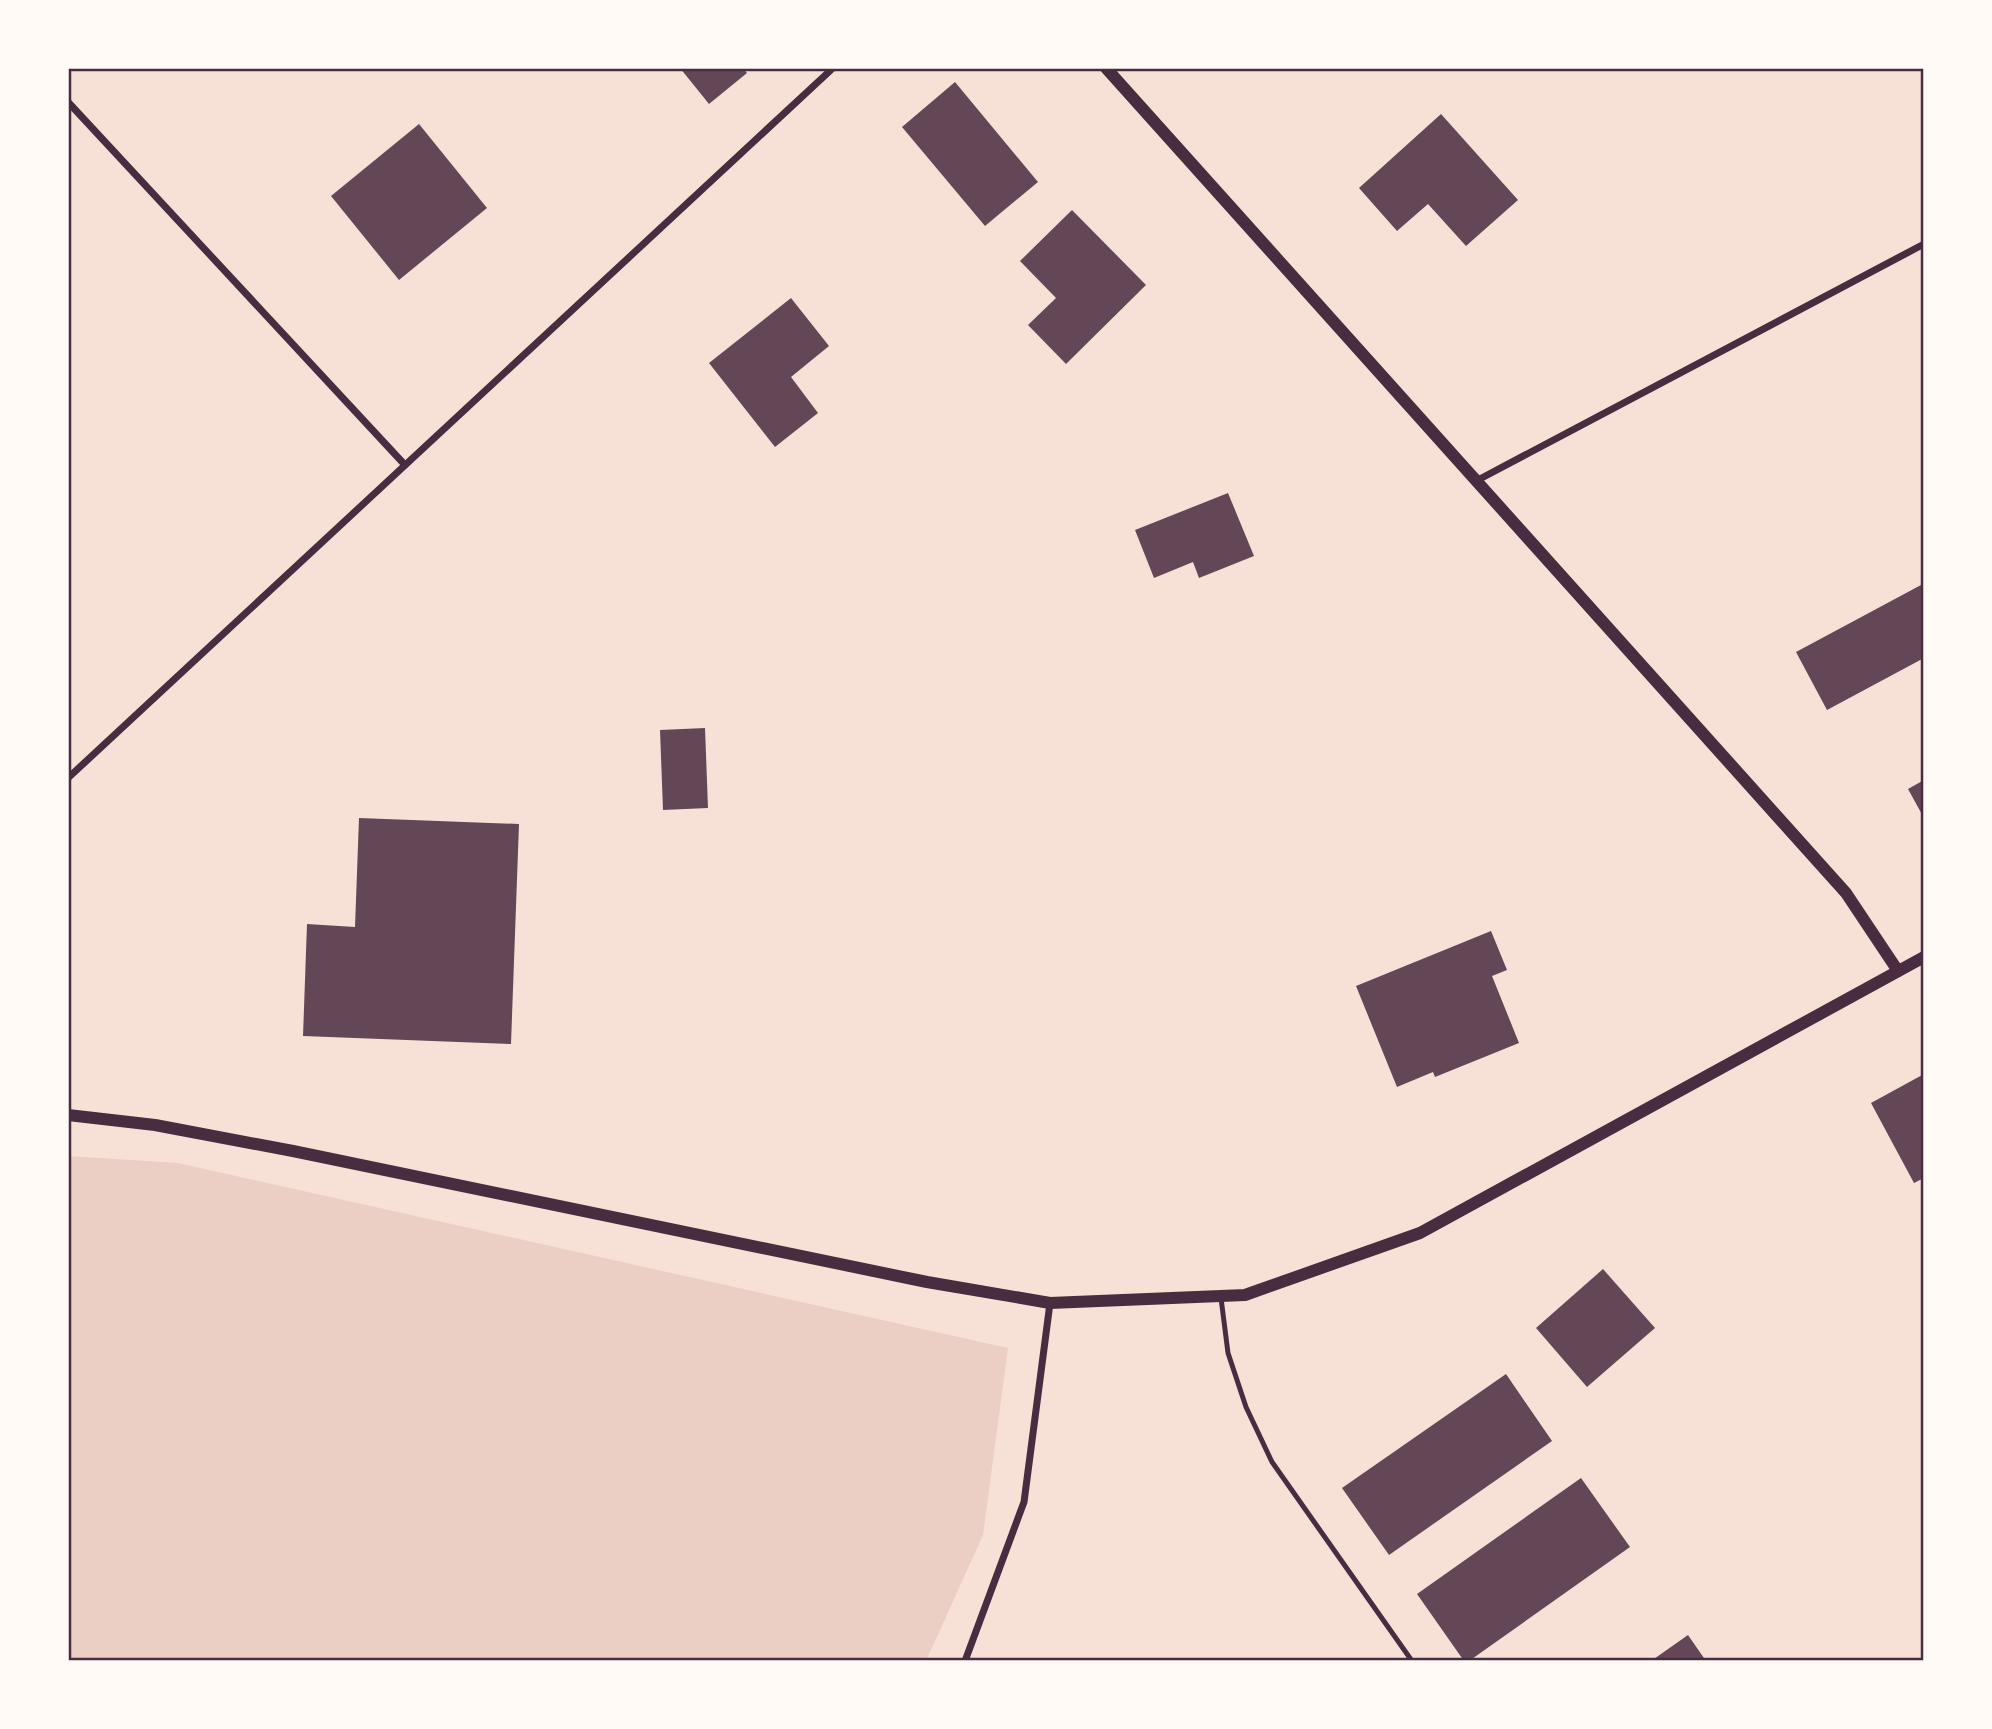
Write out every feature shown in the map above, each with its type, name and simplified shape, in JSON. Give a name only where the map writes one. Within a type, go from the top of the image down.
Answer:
[{"type":"street","points":[[68,778],[833,68]]},
{"type":"street","points":[[1105,68],[1846,893],[1898,971]]},
{"type":"street","points":[[68,102],[405,465]]},
{"type":"street","points":[[1476,481],[1924,244]]},
{"type":"street","points":[[68,1115],[192,1132],[927,1282],[1050,1303],[1245,1295],[1420,1233],[1924,957]]},
{"type":"street","points":[[965,1661],[1024,1502],[1050,1303]]},
{"type":"lane","points":[[1220,1297],[1228,1353],[1246,1407],[1272,1462],[1412,1661]]},
{"type":"shaded area","points":[[68,1156],[178,1163],[1008,1348],[983,1535],[926,1661],[68,1661]]},
{"type":"building","points":[[680,68],[743,68],[747,73],[709,104]]},
{"type":"building","points":[[955,82],[1038,182],[985,226],[902,127]]},
{"type":"building","points":[[1441,114],[1518,200],[1466,246],[1428,204],[1397,231],[1359,188]]},
{"type":"building","points":[[419,124],[487,208],[399,280],[331,196]]},
{"type":"building","points":[[1072,210],[1146,285],[1066,364],[1028,325],[1056,298],[1020,261]]},
{"type":"building","points":[[791,298],[829,346],[791,377],[818,413],[775,447],[709,363]]},
{"type":"building","points":[[1228,493],[1254,556],[1199,578],[1193,562],[1154,578],[1135,530]]},
{"type":"building","points":[[1921,585],[1924,591],[1924,658],[1827,710],[1796,652]]},
{"type":"building","points":[[705,728],[708,808],[663,810],[660,730]]},
{"type":"building","points":[[1924,780],[1924,818],[1908,789]]},
{"type":"building","points":[[359,818],[519,824],[511,1044],[303,1036],[307,924],[355,927]]},
{"type":"building","points":[[1491,931],[1507,970],[1492,976],[1519,1043],[1435,1077],[1433,1072],[1397,1087],[1356,986]]},
{"type":"building","points":[[1924,1074],[1924,1178],[1914,1183],[1871,1103]]},
{"type":"building","points":[[1603,1269],[1655,1328],[1587,1387],[1536,1328]]},
{"type":"building","points":[[1506,1374],[1552,1441],[1389,1555],[1342,1488]]},
{"type":"building","points":[[1581,1478],[1630,1547],[1469,1661],[1464,1661],[1417,1594]]},
{"type":"building","points":[[1688,1635],[1706,1661],[1651,1661]]}]
